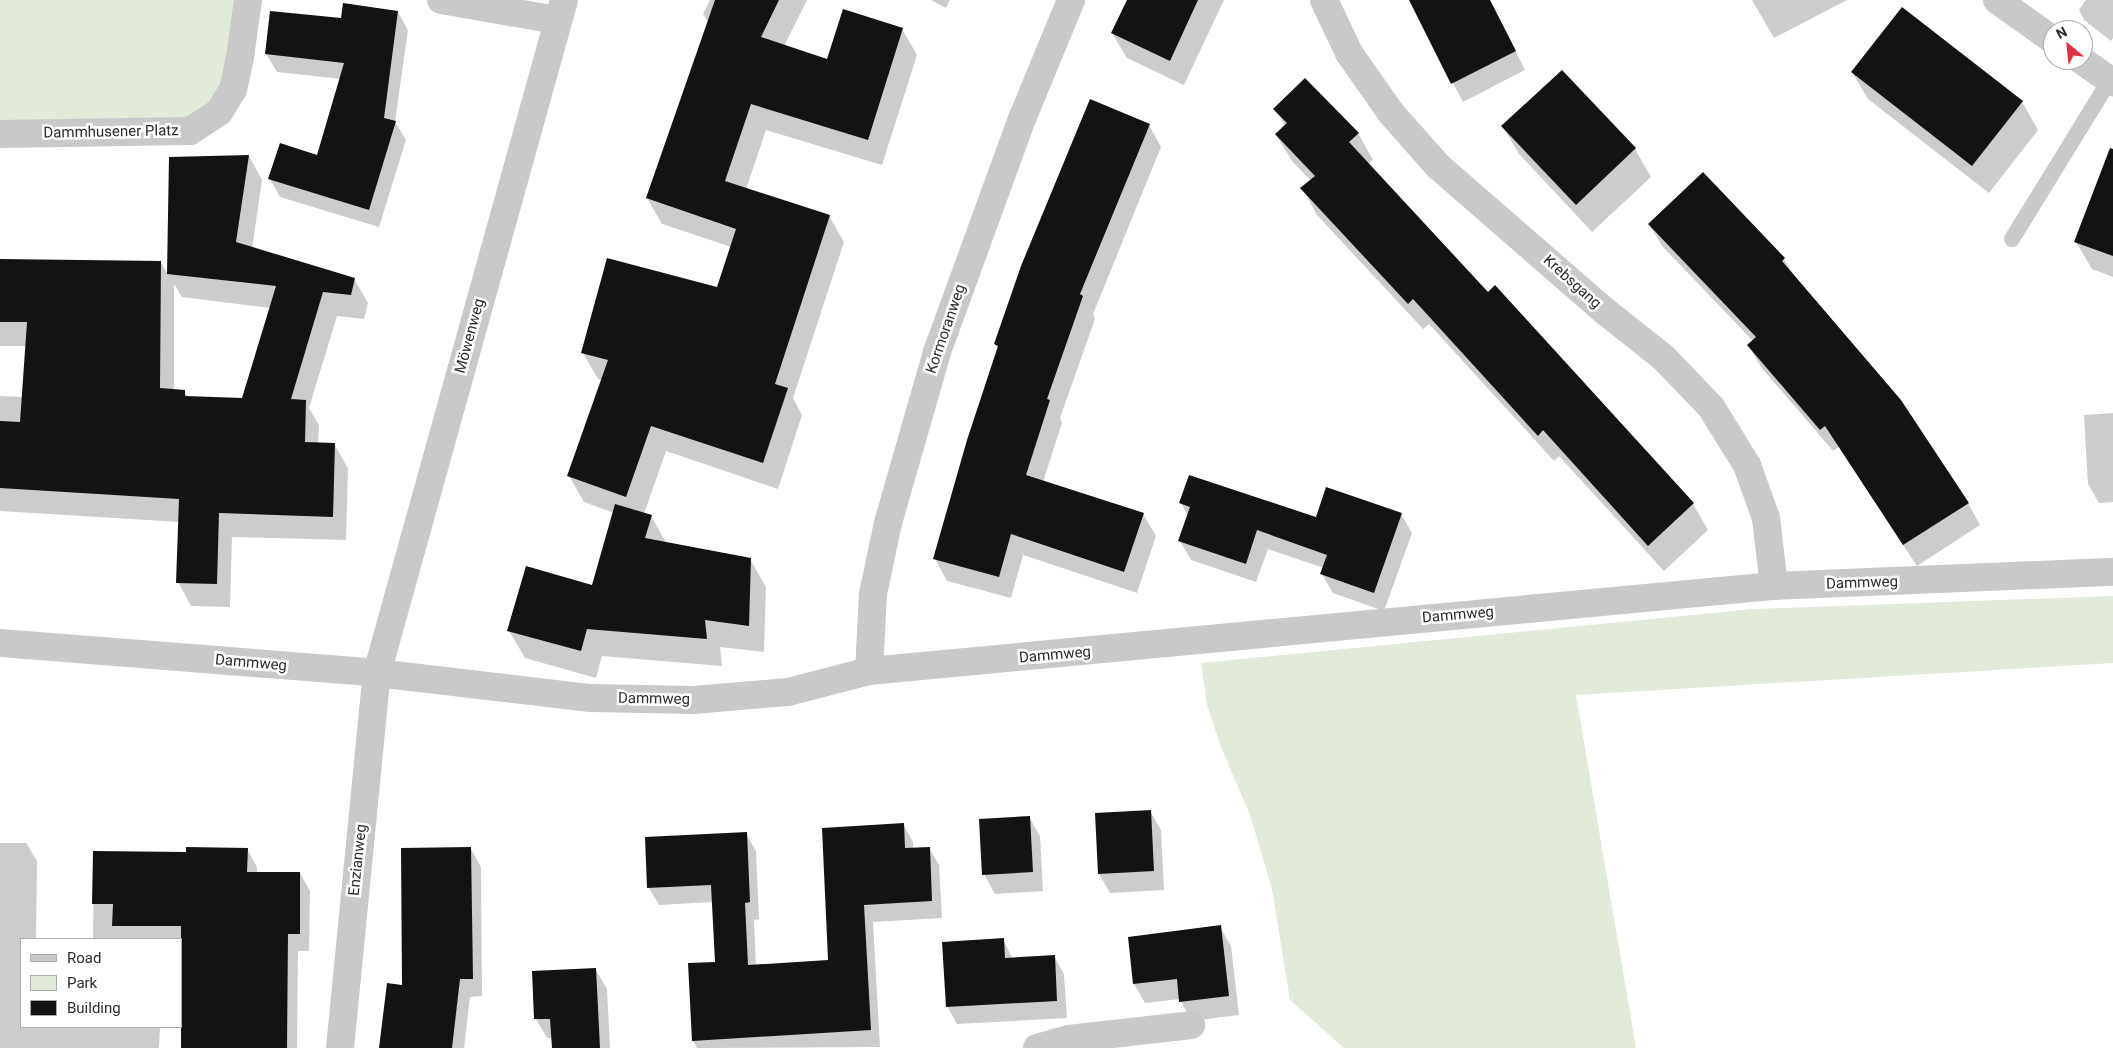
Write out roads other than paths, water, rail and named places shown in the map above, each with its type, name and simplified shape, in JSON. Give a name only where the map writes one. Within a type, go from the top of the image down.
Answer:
[{"type":"street","name":"Dammhusener Platz","points":[[0,134],[190,131],[219,112],[233,90],[248,0]]},
{"type":"street","points":[[441,0],[560,10]]},
{"type":"street","name":"Kormoranweg","points":[[869,671],[874,594],[888,523],[937,352],[1022,119],[1070,0]]},
{"type":"street","name":"Krebsgang","points":[[1324,0],[1349,53],[1391,113],[1439,167],[1606,312],[1664,358],[1710,407],[1746,465],[1766,518],[1774,586]]},
{"type":"street","points":[[1997,0],[2043,33]]},
{"type":"street","name":"Möwenweg","points":[[377,673],[560,10]]},
{"type":"street","points":[[2093,68],[2112,81]]},
{"type":"street","name":"Dammweg","points":[[0,643],[377,673],[592,698],[693,700],[788,692],[869,671],[1774,586],[2113,572]]},
{"type":"street","name":"Enzianweg","points":[[340,1048],[377,673]]},
{"type":"street","points":[[1037,1048],[1069,1039],[1192,1025]]},
{"type":"lane","points":[[2012,238],[2112,81]]}]
